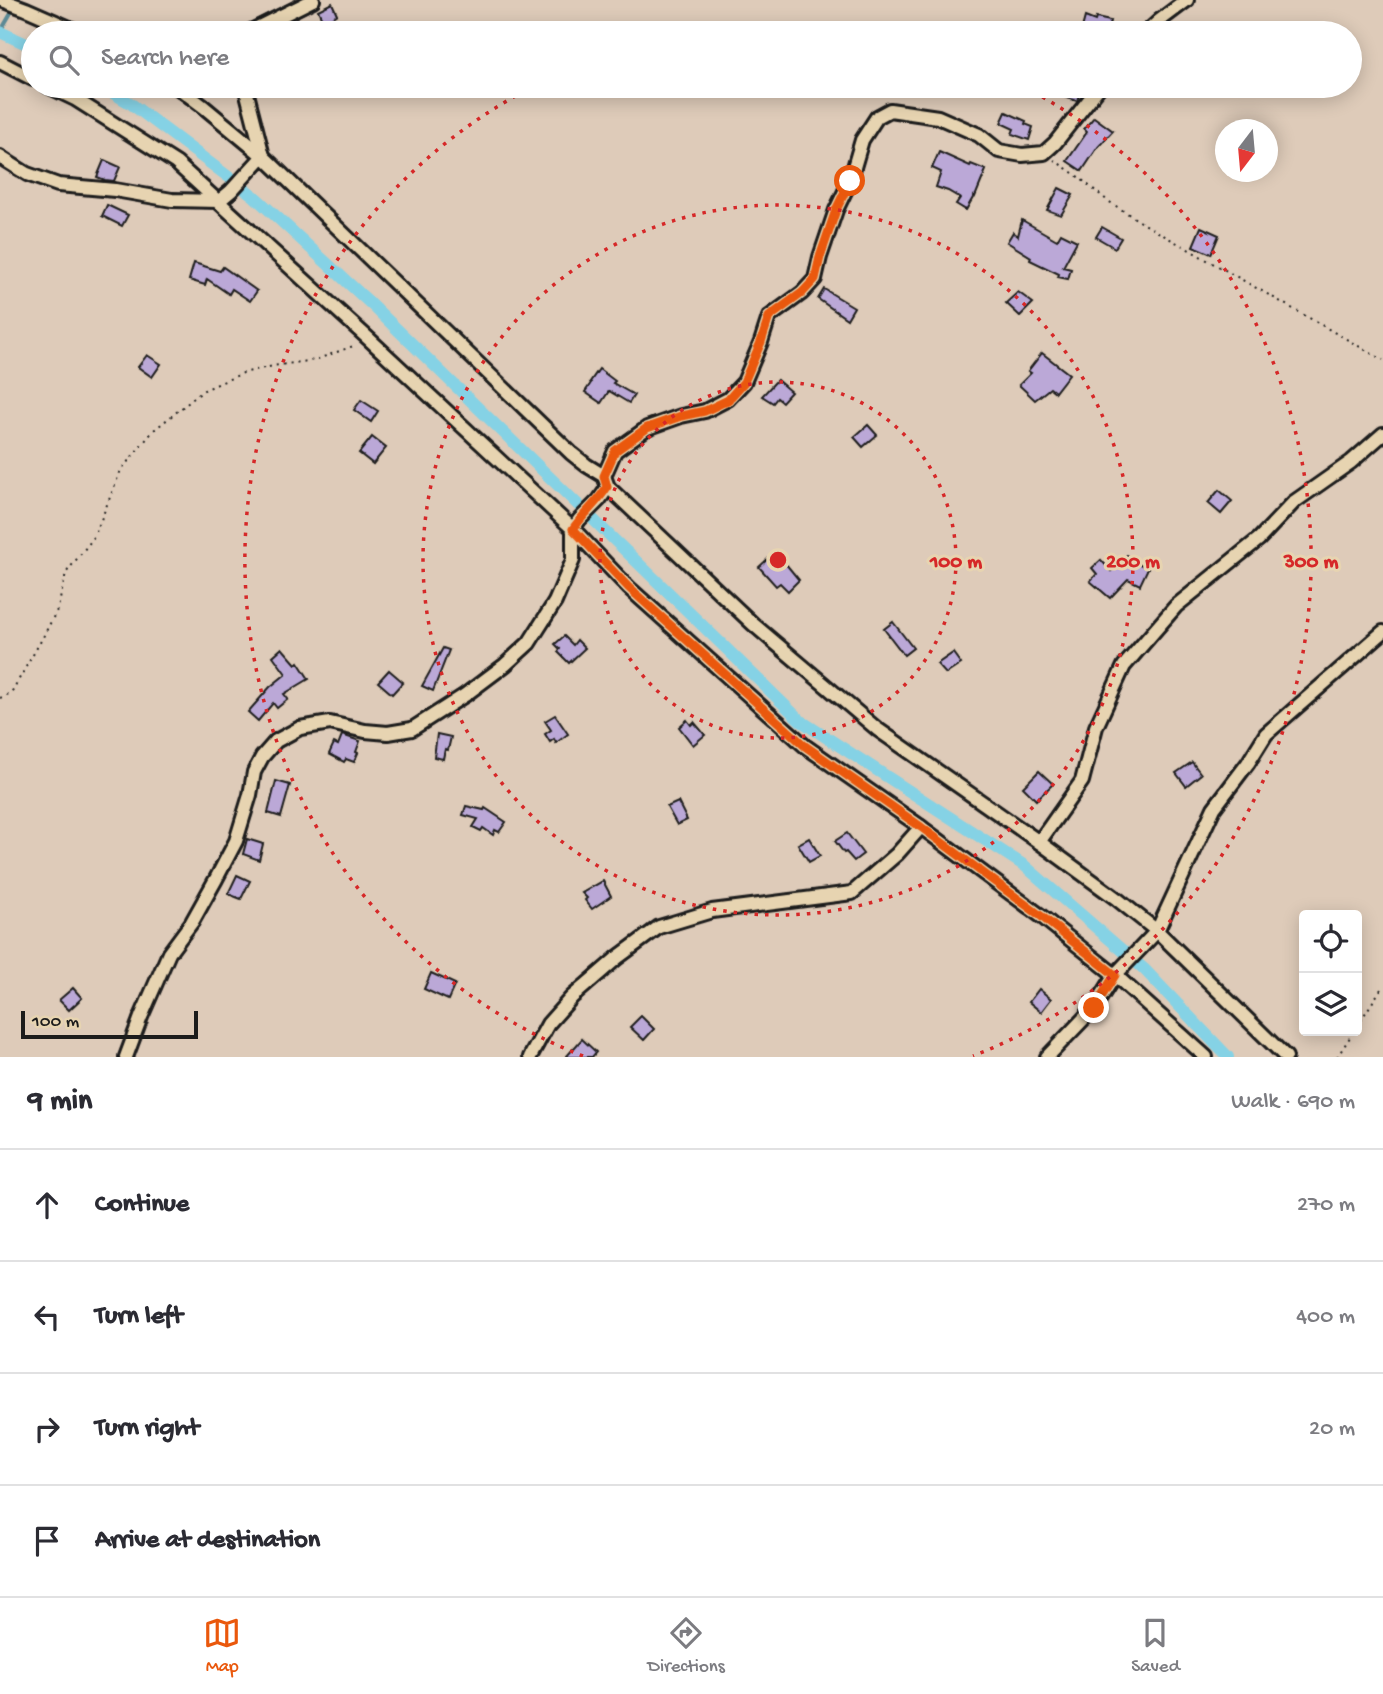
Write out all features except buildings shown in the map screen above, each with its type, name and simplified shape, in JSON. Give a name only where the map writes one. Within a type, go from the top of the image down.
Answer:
[{"type":"street","points":[[2,0],[54,21]]},
{"type":"street","points":[[271,21],[313,0]]},
{"type":"street","points":[[1158,21],[1187,0]]},
{"type":"street","points":[[0,62],[21,73]]},
{"type":"street","points":[[73,98],[176,163],[219,201],[573,529],[629,588],[805,746],[1041,916],[1115,975],[1206,1057]]},
{"type":"street","points":[[192,98],[545,425],[571,453],[606,481],[753,624],[877,729],[1039,842],[1157,931],[1286,1057]]},
{"type":"street","points":[[247,98],[260,161]]},
{"type":"street","points":[[126,1057],[169,953],[192,922],[236,841],[254,772],[262,757],[276,741],[300,729],[330,723],[388,733],[412,729],[465,695],[529,643],[555,602],[573,560],[573,529],[599,500],[615,451],[647,428],[705,411],[728,400],[744,382],[769,317],[802,293],[815,279],[820,257],[836,210],[850,181],[862,140],[877,117],[890,110],[938,117],[979,135],[999,151],[1023,155],[1044,153],[1091,98]]},
{"type":"street","points":[[0,157],[27,174],[58,185],[115,190],[172,200],[219,201],[260,161]]},
{"type":"street","points":[[1039,842],[1082,781],[1096,727],[1124,666],[1176,606],[1259,539],[1294,502],[1351,462],[1383,434]]},
{"type":"street","points":[[1048,1057],[1094,1008],[1115,975],[1157,931],[1214,808],[1266,734],[1383,632]]},
{"type":"street","points":[[530,1057],[548,1024],[572,997],[617,958],[659,927],[712,911],[852,893],[897,854],[921,827]]},
{"type":"path","points":[[1044,153],[1144,224],[1383,360]]},
{"type":"path","points":[[0,698],[11,693],[58,608],[66,573],[94,537],[121,470],[155,430],[204,390],[243,373],[315,360],[370,340]]},
{"type":"path","points":[[1362,1018],[1383,986]]},
{"type":"path","points":[[1337,1057],[1351,1036]]},
{"type":"waterway","points":[[0,32],[14,8]]},
{"type":"waterway","points":[[0,32],[21,42]]},
{"type":"waterway","points":[[121,98],[254,196],[370,303],[801,721],[1025,866],[1144,969],[1228,1057]]},
{"type":"route","points":[[850,181],[836,210],[815,279],[802,293],[769,317],[744,382],[728,400],[705,411],[647,428],[615,451],[604,476],[607,487],[573,529],[629,588],[805,746],[921,827],[1115,975],[1094,1008]]}]
